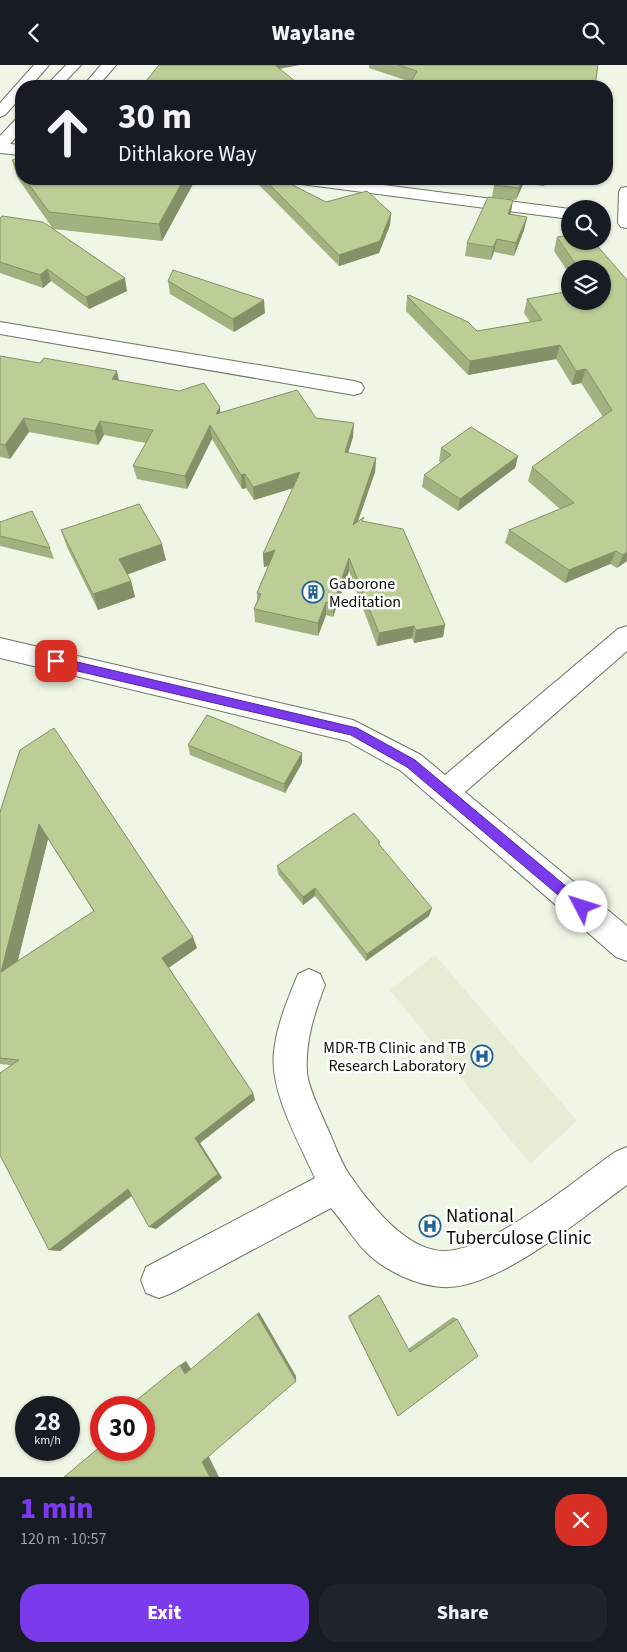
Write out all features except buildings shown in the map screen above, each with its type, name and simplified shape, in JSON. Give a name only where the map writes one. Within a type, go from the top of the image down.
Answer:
[{"type":"street","points":[[28,80],[42,65]]},
{"type":"street","points":[[59,80],[74,65]]},
{"type":"street","points":[[95,80],[109,65]]},
{"type":"street","points":[[0,112],[15,95]]},
{"type":"street","points":[[0,147],[15,129]]},
{"type":"street","points":[[0,147],[15,149]]},
{"type":"street","points":[[347,185],[561,213]]},
{"type":"street","points":[[623,221],[627,192]]},
{"type":"street","points":[[0,328],[354,388]]},
{"type":"street","points":[[446,791],[627,636]]},
{"type":"street","points":[[0,648],[353,731],[411,763],[627,946]]},
{"type":"street","points":[[309,985],[296,1020],[290,1052],[291,1076],[304,1114],[336,1186],[380,1240],[411,1262],[443,1269],[477,1263],[512,1246],[627,1164]]},
{"type":"street","points":[[159,1280],[336,1186]]},
{"type":"shaded area","name":"MDR-TB Clinic and TB Research Laboratory","points":[[435,955],[577,1121],[530,1164],[390,990]]},
{"type":"place","name":"Gaborone Meditation","points":[[313,592]]},
{"type":"place","name":"MDR-TB Clinic and TB Research Laboratory","points":[[482,1056]]},
{"type":"place","name":"National Tuberculose Clinic","points":[[430,1226]]},
{"type":"route","points":[[56,661],[353,731],[411,763],[582,907]]}]
